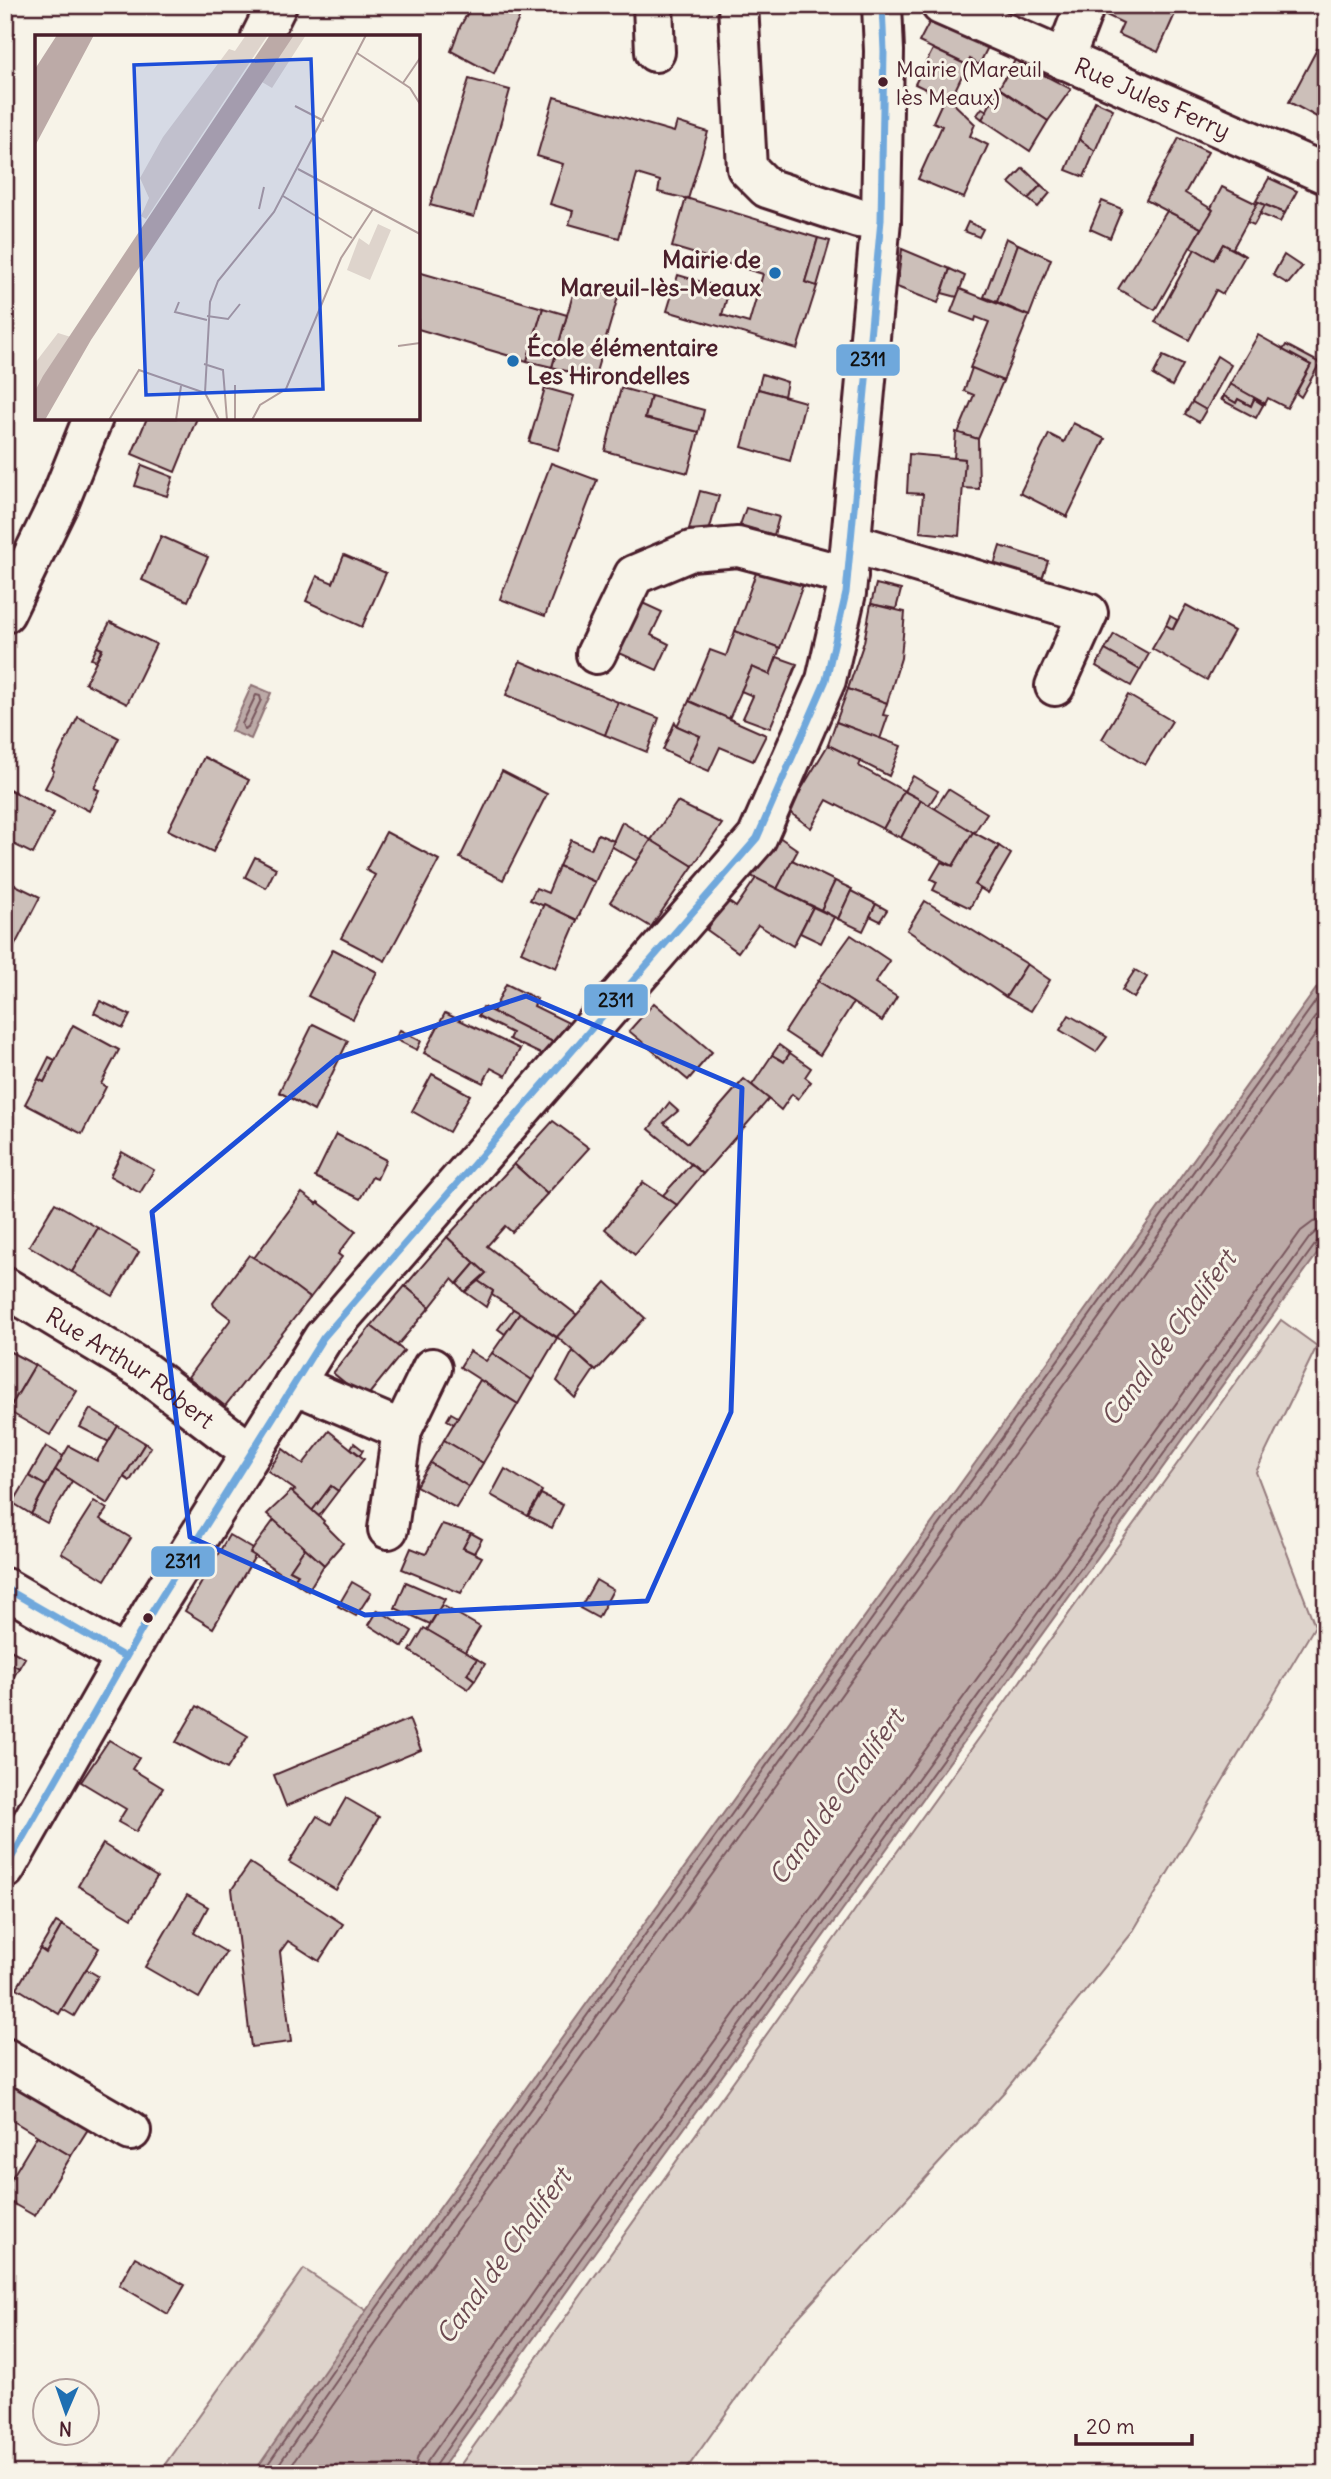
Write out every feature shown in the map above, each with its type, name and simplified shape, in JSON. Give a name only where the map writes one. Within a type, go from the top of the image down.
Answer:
[{"type":"street","points":[[262,35],[277,5]]},
{"type":"street","points":[[653,5],[655,52]]},
{"type":"street","points":[[738,5],[747,168],[767,188],[858,218],[881,220]]},
{"type":"street","points":[[5,1869],[125,1657],[323,1338],[757,838],[826,680],[846,593],[881,220],[883,5]]},
{"type":"street","name":"Rue Jules Ferry","points":[[941,5],[1326,174]]},
{"type":"street","points":[[1064,60],[1085,5]]},
{"type":"street","points":[[5,613],[60,500],[92,420]]},
{"type":"street","points":[[596,654],[634,575],[691,551],[738,547],[850,559],[1088,613],[1055,686]]},
{"type":"street","name":"Rue Arthur Robert","points":[[5,1287],[141,1368],[251,1453]]},
{"type":"street","points":[[388,1529],[402,1430],[432,1368]]},
{"type":"street","points":[[294,1384],[402,1430]]},
{"type":"street","points":[[5,1588],[125,1657]]},
{"type":"street","points":[[5,2058],[131,2131]]},
{"type":"highlighted area","points":[[526,996],[742,1088],[731,1412],[647,1601],[365,1615],[190,1537],[152,1212],[337,1058]]},
{"type":"shaded area","points":[[1281,1320],[1317,1346],[1256,1472],[1315,1626],[1132,1933],[1004,2092],[782,2335],[683,2474],[454,2474],[860,1903]]},
{"type":"shaded area","points":[[304,2269],[379,2319],[272,2474],[158,2474]]},
{"type":"water","points":[[252,685],[271,693],[251,739],[231,731]]},
{"type":"water","name":"Canal de Chalifert","points":[[1326,975],[1326,1242],[586,2264],[438,2474],[253,2474],[370,2305]]},
{"type":"building","points":[[472,5],[525,5],[494,74],[451,51]]},
{"type":"building","points":[[1110,5],[1179,5],[1158,52],[1118,34],[1123,23],[1106,15]]},
{"type":"building","points":[[931,19],[988,47],[979,65],[970,59],[967,65],[919,42]]},
{"type":"building","points":[[1326,34],[1326,122],[1289,102]]},
{"type":"building","points":[[933,49],[967,65],[950,101],[915,84]]},
{"type":"building","points":[[1015,60],[1071,89],[1048,121],[999,88]]},
{"type":"building","points":[[469,79],[510,90],[474,217],[430,205]]},
{"type":"building","points":[[999,88],[1048,121],[1030,151],[982,119]]},
{"type":"building","points":[[554,97],[674,132],[677,122],[708,132],[688,199],[658,192],[660,181],[637,174],[619,238],[569,224],[573,211],[550,204],[563,164],[537,156]]},
{"type":"building","points":[[944,98],[950,100],[975,124],[970,136],[988,145],[964,198],[918,179],[942,126],[933,122]]},
{"type":"building","points":[[1095,101],[1113,109],[1095,151],[1079,139]]},
{"type":"building","points":[[982,108],[987,111],[982,119],[977,115]]},
{"type":"building","points":[[1179,138],[1208,152],[1185,193],[1213,210],[1203,230],[1146,200]]},
{"type":"building","points":[[1079,139],[1095,151],[1084,177],[1066,170]]},
{"type":"building","points":[[1023,168],[1041,185],[1028,199],[1009,183]]},
{"type":"building","points":[[1269,178],[1297,191],[1285,213],[1256,201]]},
{"type":"building","points":[[1041,185],[1050,193],[1038,207],[1028,199]]},
{"type":"building","points":[[1222,187],[1257,204],[1233,248],[1245,256],[1223,244],[1214,260],[1190,247],[1213,210],[1211,208]]},
{"type":"building","points":[[686,198],[818,238],[805,282],[817,286],[797,349],[667,311],[678,275],[729,290],[722,315],[749,323],[763,274],[672,247]]},
{"type":"building","points":[[1102,201],[1122,209],[1110,238],[1090,229]]},
{"type":"building","points":[[1258,202],[1265,205],[1254,225],[1247,222]]},
{"type":"building","points":[[1265,205],[1285,213],[1280,222],[1260,214]]},
{"type":"building","points":[[1167,211],[1201,228],[1155,310],[1118,289]]},
{"type":"building","points":[[968,222],[983,229],[979,237],[964,231]]},
{"type":"building","points":[[818,238],[830,241],[817,286],[805,282]]},
{"type":"building","points":[[1006,238],[1018,244],[997,302],[984,297]]},
{"type":"building","points":[[1018,244],[1051,259],[1029,316],[997,302]]},
{"type":"building","points":[[1223,244],[1245,256],[1223,294],[1216,290],[1189,340],[1155,322],[1195,249],[1214,260]]},
{"type":"building","points":[[902,249],[950,269],[938,303],[897,287]]},
{"type":"building","points":[[1284,255],[1302,267],[1288,284],[1273,275]]},
{"type":"building","points":[[950,269],[965,276],[957,297],[942,293]]},
{"type":"building","points":[[420,273],[543,308],[527,361],[420,330]]},
{"type":"building","points":[[576,284],[618,297],[594,379],[552,367]]},
{"type":"building","points":[[960,289],[1029,316],[1003,381],[970,368],[989,322],[976,317],[975,321],[951,312]]},
{"type":"building","points":[[543,308],[567,315],[552,367],[527,361]]},
{"type":"building","points":[[5,335],[12,339],[5,353]]},
{"type":"building","points":[[1258,335],[1311,365],[1287,408],[1268,398],[1265,404],[1230,384]]},
{"type":"building","points":[[1286,345],[1320,363],[1301,397],[1296,393],[1311,365],[1283,350]]},
{"type":"building","points":[[1163,356],[1183,365],[1172,386],[1153,375]]},
{"type":"building","points":[[1217,356],[1231,365],[1206,410],[1192,402]]},
{"type":"building","points":[[972,368],[1003,381],[978,439],[958,433],[974,395],[964,391]]},
{"type":"building","points":[[762,374],[787,382],[784,396],[758,389]]},
{"type":"building","points":[[1230,384],[1264,403],[1263,405],[1254,399],[1251,406],[1238,399],[1236,403],[1224,396],[1221,400]]},
{"type":"building","points":[[545,388],[574,396],[558,450],[529,442]]},
{"type":"building","points":[[621,388],[651,396],[645,418],[699,432],[688,473],[605,451]]},
{"type":"building","points":[[758,389],[805,402],[790,461],[742,447]]},
{"type":"building","points":[[651,396],[704,410],[699,432],[645,418]]},
{"type":"building","points":[[1224,396],[1236,403],[1238,399],[1251,406],[1254,399],[1263,405],[1256,418],[1222,400]]},
{"type":"building","points":[[1192,402],[1206,410],[1199,422],[1185,414]]},
{"type":"building","points":[[146,420],[196,420],[175,472],[132,454]]},
{"type":"building","points":[[1073,423],[1105,439],[1067,517],[1020,493],[1049,434],[1064,442]]},
{"type":"building","points":[[956,432],[978,439],[979,489],[962,488],[965,459],[954,458]]},
{"type":"building","points":[[909,454],[965,459],[959,536],[920,532],[923,494],[907,493]]},
{"type":"building","points":[[551,463],[597,480],[545,616],[500,599]]},
{"type":"building","points":[[142,465],[173,477],[167,496],[135,486]]},
{"type":"building","points":[[700,491],[719,496],[708,535],[689,529]]},
{"type":"building","points":[[746,508],[779,517],[774,535],[740,525]]},
{"type":"building","points":[[161,536],[208,557],[188,601],[142,580]]},
{"type":"building","points":[[1000,546],[1048,561],[1042,579],[994,565]]},
{"type":"building","points":[[344,555],[386,573],[362,627],[306,601],[317,576],[333,583]]},
{"type":"building","points":[[760,562],[805,579],[780,648],[735,631]]},
{"type":"building","points":[[876,584],[901,590],[896,609],[871,604]]},
{"type":"building","points":[[638,601],[662,612],[651,635],[669,644],[657,670],[615,651]]},
{"type":"building","points":[[871,604],[905,612],[901,658],[887,703],[848,689],[864,642]]},
{"type":"building","points":[[1186,605],[1234,631],[1207,680],[1152,649],[1166,625],[1173,629]]},
{"type":"building","points":[[1170,616],[1177,620],[1173,629],[1166,625]]},
{"type":"building","points":[[110,622],[156,644],[127,704],[85,683],[102,649],[97,647]]},
{"type":"building","points":[[735,631],[780,648],[770,675],[752,667],[729,719],[689,701],[710,650],[726,656]]},
{"type":"building","points":[[1114,634],[1149,654],[1140,670],[1105,650]]},
{"type":"building","points":[[97,647],[102,649],[96,661],[91,659]]},
{"type":"building","points":[[1105,650],[1140,670],[1131,686],[1096,666]]},
{"type":"building","points":[[777,657],[797,664],[770,728],[743,718],[753,696],[741,691],[752,667],[770,675]]},
{"type":"building","points":[[520,661],[618,702],[605,735],[506,695]]},
{"type":"building","points":[[848,689],[887,703],[883,715],[888,716],[880,739],[836,722]]},
{"type":"building","points":[[1128,695],[1172,721],[1145,765],[1102,739]]},
{"type":"building","points":[[689,701],[766,735],[753,761],[720,747],[709,771],[688,762],[700,736],[677,726]]},
{"type":"building","points":[[618,702],[659,718],[647,752],[605,735]]},
{"type":"building","points":[[78,717],[119,738],[94,788],[99,790],[89,811],[45,788]]},
{"type":"building","points":[[675,722],[677,726],[700,736],[688,762],[663,750]]},
{"type":"building","points":[[836,722],[901,746],[889,776],[828,745]]},
{"type":"building","points":[[828,745],[861,761],[859,766],[904,791],[883,829],[827,800],[811,828],[788,811]]},
{"type":"building","points":[[204,757],[249,780],[213,852],[168,830]]},
{"type":"building","points":[[502,771],[547,794],[503,880],[460,858]]},
{"type":"building","points":[[913,776],[938,791],[929,805],[904,791]]},
{"type":"building","points":[[9,789],[54,813],[33,854],[5,840],[5,796]]},
{"type":"building","points":[[948,789],[987,813],[974,833],[935,809]]},
{"type":"building","points":[[904,791],[921,800],[901,838],[883,829]]},
{"type":"building","points":[[921,800],[973,832],[953,866],[901,838]]},
{"type":"building","points":[[677,802],[722,824],[693,866],[651,840]]},
{"type":"building","points":[[622,822],[651,840],[637,861],[611,846]]},
{"type":"building","points":[[386,832],[439,860],[385,961],[341,938],[375,875],[366,870]]},
{"type":"building","points":[[772,832],[798,850],[777,889],[745,873]]},
{"type":"building","points":[[973,832],[999,846],[975,885],[981,887],[970,908],[933,890],[937,882],[931,879],[941,862],[953,866]]},
{"type":"building","points":[[598,834],[614,841],[595,882],[559,866],[571,840],[591,849]]},
{"type":"building","points":[[651,840],[693,866],[651,927],[610,902]]},
{"type":"building","points":[[999,846],[1011,854],[988,893],[975,885]]},
{"type":"building","points":[[255,857],[276,868],[266,888],[245,877]]},
{"type":"building","points":[[792,860],[835,881],[821,910],[777,889]]},
{"type":"building","points":[[559,866],[595,882],[577,920],[530,900],[536,888],[548,893]]},
{"type":"building","points":[[756,878],[813,907],[793,946],[758,925],[738,952],[707,930],[726,900],[736,907]]},
{"type":"building","points":[[5,880],[40,897],[14,947],[10,945],[5,955]]},
{"type":"building","points":[[835,881],[852,889],[838,919],[821,910]]},
{"type":"building","points":[[851,891],[876,904],[863,931],[838,919]]},
{"type":"building","points":[[925,901],[1027,964],[1006,997],[907,930]]},
{"type":"building","points":[[544,904],[577,920],[556,968],[521,952]]},
{"type":"building","points":[[876,904],[887,910],[880,921],[870,916]]},
{"type":"building","points":[[813,907],[834,917],[821,943],[800,933]]},
{"type":"building","points":[[851,935],[890,961],[875,983],[897,997],[882,1021],[818,981]]},
{"type":"building","points":[[333,949],[377,972],[353,1019],[308,996]]},
{"type":"building","points":[[1027,964],[1050,980],[1031,1011],[1006,997]]},
{"type":"building","points":[[1135,970],[1147,977],[1134,998],[1122,990]]},
{"type":"building","points":[[818,981],[853,1003],[820,1055],[785,1032]]},
{"type":"building","points":[[506,984],[537,999],[534,1006],[573,1025],[557,1044],[493,1012]]},
{"type":"building","points":[[100,1001],[130,1015],[123,1028],[94,1013]]},
{"type":"building","points":[[654,1003],[712,1052],[688,1080],[629,1031]]},
{"type":"building","points":[[483,1007],[557,1044],[547,1057],[509,1039],[512,1033],[478,1016]]},
{"type":"building","points":[[445,1013],[520,1049],[506,1076],[491,1068],[483,1083],[424,1053]]},
{"type":"building","points":[[1069,1015],[1107,1037],[1096,1052],[1060,1030]]},
{"type":"building","points":[[313,1024],[348,1041],[314,1111],[279,1092]]},
{"type":"building","points":[[73,1025],[119,1050],[101,1084],[106,1087],[82,1134],[25,1104],[38,1079],[44,1082]]},
{"type":"building","points":[[400,1030],[421,1041],[417,1050],[395,1039]]},
{"type":"building","points":[[779,1045],[790,1053],[784,1062],[772,1055]]},
{"type":"building","points":[[790,1053],[811,1068],[805,1077],[811,1082],[798,1099],[792,1094],[781,1110],[752,1085],[772,1055],[784,1062]]},
{"type":"building","points":[[49,1057],[55,1060],[44,1082],[38,1079]]},
{"type":"building","points":[[432,1074],[470,1095],[449,1132],[412,1111]]},
{"type":"building","points":[[744,1079],[769,1099],[703,1174],[649,1129],[669,1103],[678,1111],[664,1123],[688,1143]]},
{"type":"building","points":[[553,1121],[589,1148],[547,1194],[514,1164]]},
{"type":"building","points":[[336,1134],[386,1160],[377,1179],[372,1177],[360,1199],[315,1177]]},
{"type":"building","points":[[122,1152],[154,1170],[140,1193],[110,1176]]},
{"type":"building","points":[[514,1164],[547,1194],[512,1232],[505,1226],[487,1246],[577,1315],[557,1337],[492,1295],[493,1291],[478,1281],[486,1273],[447,1237]]},
{"type":"building","points":[[691,1164],[703,1174],[677,1205],[663,1195]]},
{"type":"building","points":[[643,1182],[677,1205],[635,1255],[605,1229]]},
{"type":"building","points":[[302,1193],[356,1231],[338,1254],[342,1257],[310,1298],[254,1258]]},
{"type":"building","points":[[55,1203],[98,1228],[72,1272],[29,1246]]},
{"type":"building","points":[[98,1228],[139,1252],[113,1296],[72,1272]]},
{"type":"building","points":[[447,1237],[475,1263],[457,1284],[452,1279],[430,1307],[405,1286]]},
{"type":"building","points":[[249,1255],[310,1298],[225,1406],[188,1377],[231,1319],[213,1303]]},
{"type":"building","points":[[475,1263],[486,1273],[465,1292],[457,1284]]},
{"type":"building","points":[[478,1281],[493,1291],[486,1307],[465,1292]]},
{"type":"building","points":[[606,1282],[645,1318],[596,1371],[557,1337]]},
{"type":"building","points":[[405,1286],[430,1307],[397,1346],[371,1326]]},
{"type":"building","points":[[513,1309],[520,1313],[505,1334],[498,1329]]},
{"type":"building","points":[[520,1313],[557,1338],[532,1380],[492,1353]]},
{"type":"building","points":[[371,1326],[404,1351],[365,1399],[333,1373]]},
{"type":"building","points":[[5,1349],[35,1365],[8,1411],[5,1409]]},
{"type":"building","points":[[470,1351],[486,1361],[492,1353],[532,1380],[518,1404],[460,1367]]},
{"type":"building","points":[[573,1351],[594,1370],[575,1398],[557,1381]]},
{"type":"building","points":[[35,1365],[77,1391],[50,1435],[8,1411]]},
{"type":"building","points":[[480,1380],[518,1404],[483,1463],[444,1440]]},
{"type":"building","points":[[90,1409],[118,1426],[109,1442],[80,1427]]},
{"type":"building","points":[[451,1413],[458,1417],[454,1424],[447,1420]]},
{"type":"building","points":[[118,1426],[145,1443],[108,1504],[55,1470],[69,1446],[97,1461]]},
{"type":"building","points":[[329,1431],[364,1459],[338,1491],[331,1486],[312,1511],[292,1492],[295,1490],[268,1471],[283,1449],[303,1464]]},
{"type":"building","points":[[444,1440],[483,1463],[469,1487],[430,1463]]},
{"type":"building","points":[[145,1443],[151,1447],[130,1481],[124,1477]]},
{"type":"building","points":[[354,1443],[363,1450],[360,1455],[351,1448]]},
{"type":"building","points":[[46,1446],[63,1456],[46,1486],[29,1476]]},
{"type":"building","points":[[430,1463],[469,1487],[456,1508],[416,1486]]},
{"type":"building","points":[[505,1469],[542,1491],[528,1516],[491,1495]]},
{"type":"building","points":[[55,1470],[72,1481],[47,1523],[31,1514]]},
{"type":"building","points":[[29,1476],[46,1486],[31,1514],[13,1503]]},
{"type":"building","points":[[331,1486],[338,1491],[319,1516],[312,1511]]},
{"type":"building","points":[[291,1491],[324,1521],[343,1543],[324,1565],[267,1514]]},
{"type":"building","points":[[541,1494],[563,1505],[552,1528],[528,1516]]},
{"type":"building","points":[[94,1501],[107,1509],[100,1519],[131,1538],[105,1580],[61,1553]]},
{"type":"building","points":[[274,1520],[305,1548],[290,1570],[298,1574],[293,1581],[250,1553]]},
{"type":"building","points":[[442,1524],[471,1533],[463,1548],[482,1557],[461,1593],[402,1569],[411,1548],[426,1554]]},
{"type":"building","points":[[471,1533],[482,1539],[474,1553],[463,1548]]},
{"type":"building","points":[[229,1535],[253,1549],[250,1553],[255,1556],[213,1628],[185,1611]]},
{"type":"building","points":[[305,1548],[324,1565],[308,1591],[293,1581],[298,1574],[290,1570]]},
{"type":"building","points":[[596,1580],[613,1590],[598,1618],[580,1608]]},
{"type":"building","points":[[352,1582],[371,1593],[356,1616],[338,1606]]},
{"type":"building","points":[[406,1582],[445,1599],[430,1624],[395,1608]]},
{"type":"building","points":[[442,1605],[480,1627],[465,1652],[427,1630]]},
{"type":"building","points":[[378,1610],[412,1631],[403,1647],[369,1625]]},
{"type":"building","points":[[424,1628],[477,1659],[467,1674],[475,1680],[468,1689],[410,1651]]},
{"type":"building","points":[[5,1647],[25,1658],[19,1668],[5,1660]]},
{"type":"building","points":[[477,1659],[485,1664],[475,1680],[467,1674]]},
{"type":"building","points":[[5,1660],[19,1668],[5,1691]]},
{"type":"building","points":[[197,1706],[248,1736],[227,1769],[176,1742]]},
{"type":"building","points":[[409,1719],[421,1750],[286,1806],[274,1775]]},
{"type":"building","points":[[109,1740],[139,1758],[132,1769],[163,1788],[136,1832],[118,1822],[126,1809],[81,1782]]},
{"type":"building","points":[[346,1798],[379,1817],[336,1890],[289,1862],[317,1816],[331,1824]]},
{"type":"building","points":[[103,1844],[157,1877],[132,1918],[78,1886]]},
{"type":"building","points":[[250,1863],[343,1924],[319,1961],[288,1941],[280,1952],[291,2042],[251,2047],[232,1889]]},
{"type":"building","points":[[187,1895],[208,1907],[194,1933],[226,1952],[199,1998],[145,1967]]},
{"type":"building","points":[[56,1922],[62,1925],[46,1953],[40,1949]]},
{"type":"building","points":[[62,1925],[99,1948],[59,2014],[17,1988],[40,1949],[46,1953]]},
{"type":"building","points":[[86,1969],[98,1976],[74,2016],[62,2009]]},
{"type":"building","points":[[5,2078],[90,2126],[71,2156],[5,2116]]},
{"type":"building","points":[[37,2136],[71,2156],[35,2216],[5,2199],[5,2189]]},
{"type":"building","points":[[135,2257],[185,2285],[168,2314],[119,2285]]},
{"type":"transit line","name":"2311","points":[[5,1869],[153,1610],[323,1338],[757,838],[826,680],[846,593],[881,220],[884,51],[882,5]]},
{"type":"transit line","name":"2311","points":[[5,1588],[125,1657]]},
{"type":"place","name":"Mairie (Mareuil lès Meaux)","points":[[883,82]]},
{"type":"place","name":"Mairie de Mareuil-lès-Meaux","points":[[775,273]]},
{"type":"place","name":"École élémentaire Les Hirondelles","points":[[513,361]]}]
